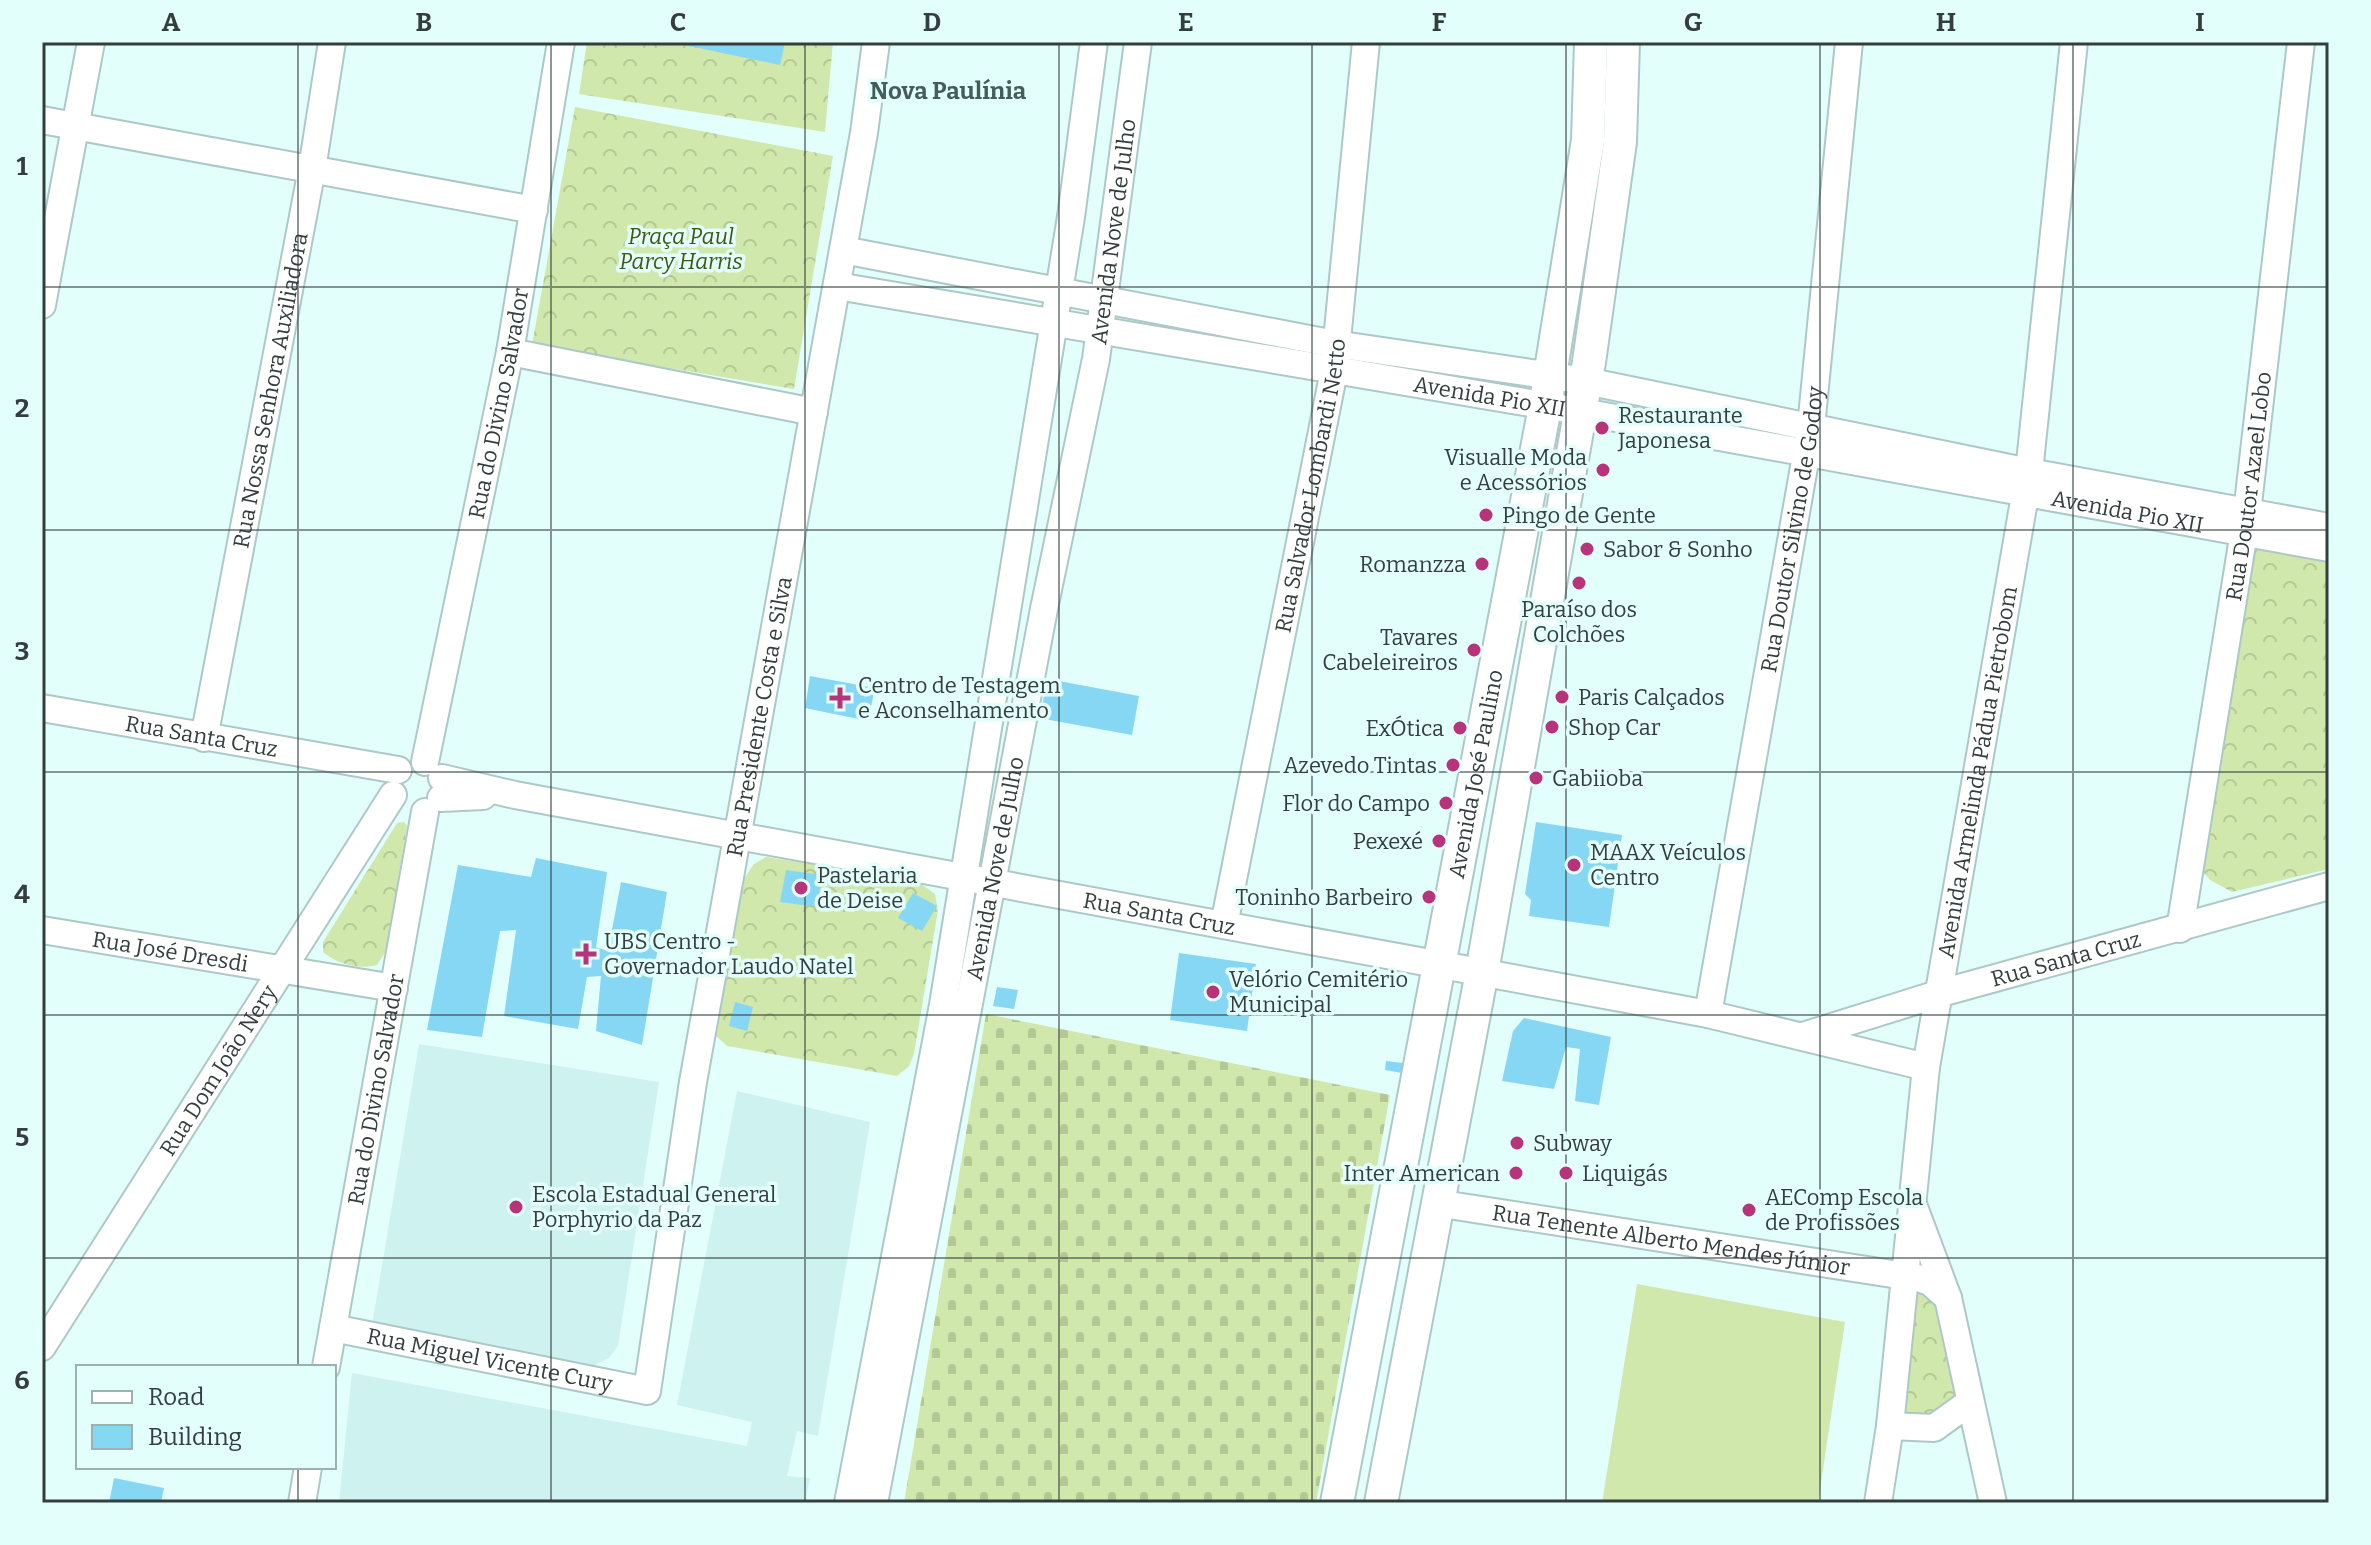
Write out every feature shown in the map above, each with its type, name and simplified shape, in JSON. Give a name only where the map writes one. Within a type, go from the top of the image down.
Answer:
[{"type":"main road","name":"Avenida José Paulino","points":[[1337,1503],[1545,407],[1588,140],[1591,42]]},
{"type":"main road","name":"Avenida José Paulino","points":[[1381,1503],[1482,972],[1583,396],[1620,142],[1623,42]]},
{"type":"street","points":[[42,305],[91,42]]},
{"type":"street","name":"Rua Nossa Senhora Auxiliadora","points":[[204,738],[312,169],[332,42]]},
{"type":"street","name":"Rua do Divino Salvador","points":[[326,1365],[433,788],[561,42]]},
{"type":"street","name":"Rua Presidente Costa e Silva","points":[[647,1391],[693,1082],[837,286],[876,42]]},
{"type":"street","name":"Avenida Nove de Julho","points":[[874,1503],[879,1408],[961,877],[1054,321],[1094,42]]},
{"type":"street","name":"Avenida Nove de Julho","points":[[848,1503],[879,1408],[992,882],[1105,301],[1138,42]]},
{"type":"street","name":"Rua Salvador Lombardi Netto","points":[[1224,925],[1334,371],[1366,42]]},
{"type":"street","name":"Rua Doutor Silvino de Godoy","points":[[1708,1014],[1811,427],[1849,42]]},
{"type":"street","name":"Avenida Armelinda Pádua Pietrobom","points":[[1878,1503],[1890,1426],[1926,1067],[2027,483],[2074,42]]},
{"type":"street","name":"Rua Doutor Azael Lobo","points":[[2180,929],[2245,524],[2301,42]]},
{"type":"street","points":[[42,120],[534,210]]},
{"type":"street","name":"Avenida Pio XII","points":[[843,250],[1335,344],[1550,376],[1583,396],[1806,454],[2027,483],[2245,524],[2329,548]]},
{"type":"street","name":"Avenida Pio XII","points":[[837,286],[1100,327],[1545,407],[1583,396],[1811,427],[2027,483]]},
{"type":"street","points":[[510,352],[814,412]]},
{"type":"street","points":[[1460,391],[1464,363]]},
{"type":"street","name":"Avenida Pio XII","points":[[2245,524],[2329,527]]},
{"type":"street","name":"Rua Santa Cruz","points":[[42,708],[363,766],[394,784],[409,812],[433,788]]},
{"type":"street","name":"Rua Santa Cruz","points":[[394,784],[413,762],[433,788],[515,795],[1708,1014],[1926,1067]]},
{"type":"street","name":"Rua Dom João Nery","points":[[43,1343],[279,972],[394,784]]},
{"type":"street","name":"Rua Santa Cruz","points":[[1803,1036],[1941,993],[2329,886]]},
{"type":"street","name":"Rua José Dresdi","points":[[42,930],[279,972],[394,988]]},
{"type":"street","points":[[1911,1196],[1948,1298],[1993,1503]]},
{"type":"street","name":"Rua Tenente Alberto Mendes Júnior","points":[[1436,1203],[1905,1276],[1930,1282],[1948,1298]]},
{"type":"street","name":"Rua Miguel Vicente Cury","points":[[333,1328],[647,1391]]},
{"type":"street","points":[[1890,1426],[1934,1428],[1970,1402]]},
{"type":"street","points":[[302,1503],[308,1469]]},
{"type":"shaded area","name":"Escola Estadual General Porphyrio da Paz","points":[[419,1044],[659,1082],[618,1346],[609,1358],[591,1367],[371,1331]]},
{"type":"shaded area","points":[[737,1091],[870,1122],[818,1436],[797,1431],[787,1476],[810,1478],[805,1503],[339,1503],[352,1373],[747,1446],[752,1422],[677,1405]]},
{"type":"green space","points":[[587,42],[833,42],[825,132],[579,94]]},
{"type":"green space","name":"Praça Paul Parcy Harris","points":[[575,107],[833,156],[794,389],[532,345]]},
{"type":"green space","points":[[2247,541],[2329,555],[2329,869],[2232,892],[2210,880],[2198,866]]},
{"type":"green space","points":[[404,822],[407,826],[386,951],[377,965],[356,966],[335,960],[323,952],[323,942],[397,823]]},
{"type":"green space","points":[[766,857],[916,880],[935,894],[938,910],[914,1054],[909,1066],[897,1076],[727,1046],[716,1036],[743,880],[754,864]]},
{"type":"green space","points":[[986,1014],[1390,1095],[1316,1503],[904,1503]]},
{"type":"green space","points":[[1637,1284],[1845,1322],[1818,1503],[1602,1503]]},
{"type":"green space","points":[[1913,1284],[1936,1299],[1957,1405],[1949,1412],[1898,1420]]},
{"type":"building","points":[[670,42],[785,42],[780,65]]},
{"type":"building","name":"Centro de Testagem e Aconselhamento","points":[[810,676],[875,688],[868,721],[805,708]]},
{"type":"building","points":[[1048,679],[1139,696],[1132,735],[1039,718]]},
{"type":"building","name":"MAAX Veículos Centro","points":[[1536,822],[1622,835],[1609,927],[1529,916],[1531,900],[1525,894]]},
{"type":"building","name":"UBS Centro - Governador Laudo Natel","points":[[536,858],[607,872],[596,947],[608,951],[621,882],[667,892],[642,1045],[596,1031],[601,976],[587,977],[578,1029],[504,1016],[516,930],[500,931],[482,1037],[427,1030],[458,865],[531,877]]},
{"type":"building","name":"Pastelaria de Deise","points":[[786,870],[822,875],[817,907],[780,902]]},
{"type":"building","points":[[913,893],[937,906],[922,931],[898,918]]},
{"type":"building","name":"Velório Cemitério Municipal","points":[[1179,953],[1256,964],[1247,1031],[1170,1020]]},
{"type":"building","points":[[997,987],[1018,990],[1014,1009],[993,1006]]},
{"type":"building","points":[[735,1002],[753,1007],[747,1031],[729,1026]]},
{"type":"building","points":[[1524,1018],[1611,1037],[1599,1105],[1575,1101],[1580,1049],[1566,1047],[1554,1089],[1502,1081],[1513,1031]]},
{"type":"building","points":[[1386,1061],[1403,1063],[1402,1073],[1385,1070]]},
{"type":"building","points":[[114,1478],[164,1488],[161,1503],[109,1503]]},
{"type":"place","name":"Restaurante Japonesa","points":[[1602,428]]},
{"type":"place","name":"Visualle Moda e Acessórios","points":[[1603,470]]},
{"type":"place","name":"Pingo de Gente","points":[[1486,515]]},
{"type":"place","name":"Sabor & Sonho","points":[[1587,549]]},
{"type":"place","name":"Romanzza","points":[[1482,564]]},
{"type":"place","name":"Paraíso dos Colchões","points":[[1579,583]]},
{"type":"place","name":"Tavares Cabeleireiros","points":[[1474,650]]},
{"type":"place","name":"Paris Calçados","points":[[1562,697]]},
{"type":"place","name":"Centro de Testagem e Aconselhamento","points":[[840,698]]},
{"type":"place","name":"Shop Car","points":[[1552,727]]},
{"type":"place","name":"ExÓtica","points":[[1460,728]]},
{"type":"place","name":"Azevedo Tintas","points":[[1453,765]]},
{"type":"place","name":"Gabiioba","points":[[1536,778]]},
{"type":"place","name":"Flor do Campo","points":[[1446,803]]},
{"type":"place","name":"Pexexé","points":[[1439,841]]},
{"type":"place","name":"MAAX Veículos Centro","points":[[1574,865]]},
{"type":"place","name":"Pastelaria de Deise","points":[[801,888]]},
{"type":"place","name":"Toninho Barbeiro","points":[[1429,897]]},
{"type":"place","name":"UBS Centro - Governador Laudo Natel","points":[[586,954]]},
{"type":"place","name":"Velório Cemitério Municipal","points":[[1213,992]]},
{"type":"place","name":"Subway","points":[[1517,1143]]},
{"type":"place","name":"Inter American","points":[[1516,1173]]},
{"type":"place","name":"Liquigás","points":[[1566,1173]]},
{"type":"place","name":"Escola Estadual General Porphyrio da Paz","points":[[516,1207]]},
{"type":"place","name":"AEComp Escola de Profissões","points":[[1749,1210]]},
{"type":"district","name":"Nova Paulínia","points":[[948,91]]}]
